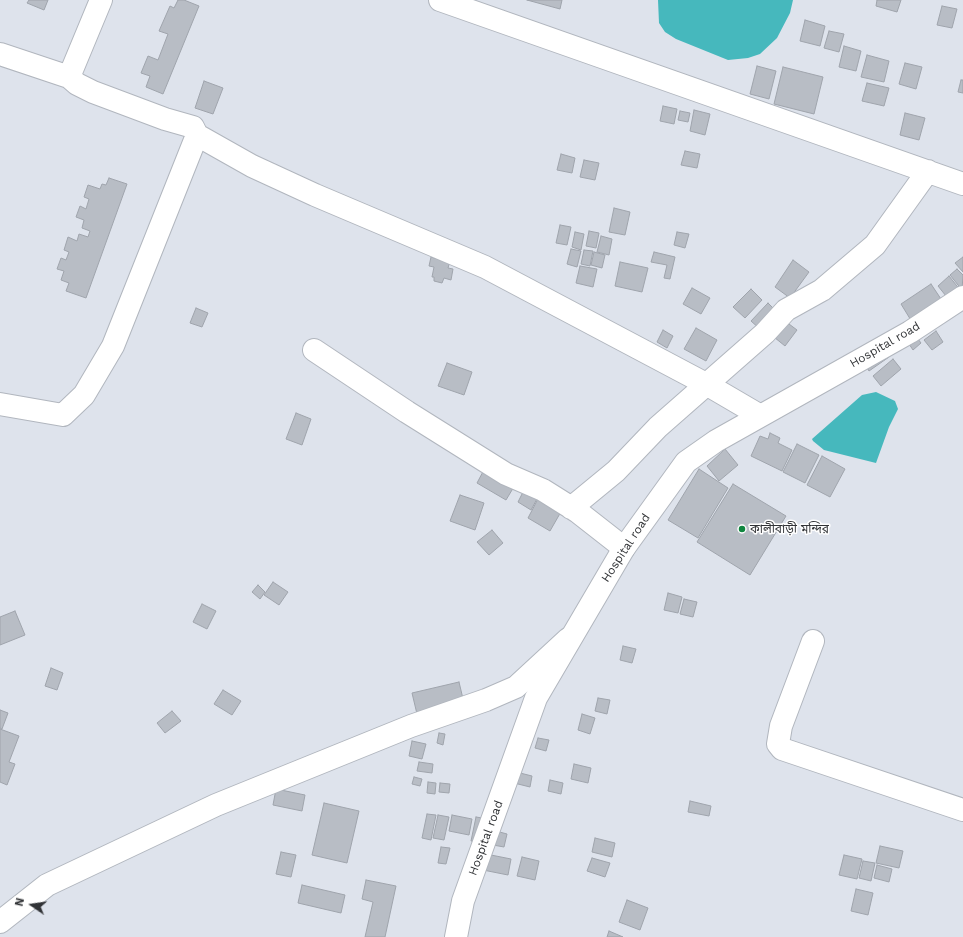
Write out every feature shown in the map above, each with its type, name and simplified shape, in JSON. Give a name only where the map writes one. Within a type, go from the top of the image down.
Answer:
[{"type":"street","points":[[70,77],[101,0]]},
{"type":"street","points":[[440,0],[963,184]]},
{"type":"street","points":[[0,54],[70,77],[77,84],[93,92],[193,127],[197,135],[252,166],[308,192],[485,267],[706,384],[759,415]]},
{"type":"street","points":[[0,404],[63,415],[84,395],[113,346],[197,135]]},
{"type":"street","points":[[574,510],[616,471],[658,427],[764,333],[786,310],[822,290],[875,245],[928,171]]},
{"type":"street","name":"Hospital road","points":[[456,937],[463,901],[536,698],[574,634],[620,544],[686,462],[716,441],[759,415],[910,332],[963,297]]},
{"type":"street","points":[[314,350],[407,412],[506,474],[542,490],[574,510],[620,544]]},
{"type":"street","points":[[0,922],[47,885],[216,804],[411,726],[486,700],[516,687],[574,634]]},
{"type":"street","points":[[813,641],[781,726],[778,744],[782,749],[963,810]]},
{"type":"water","points":[[658,0],[793,0],[790,13],[777,38],[760,54],[748,58],[728,60],[676,39],[665,32],[659,23]]},
{"type":"water","points":[[876,392],[895,401],[898,409],[889,427],[876,463],[824,450],[813,441],[812,439],[862,395]]},
{"type":"building","points":[[29,0],[48,0],[44,10],[27,3]]},
{"type":"building","points":[[178,0],[184,0],[199,6],[163,94],[146,87],[150,76],[141,73],[148,56],[158,60],[168,34],[159,31],[170,6],[174,8]]},
{"type":"building","points":[[527,0],[562,0],[560,9]]},
{"type":"building","points":[[877,0],[901,0],[897,12],[876,6]]},
{"type":"building","points":[[942,6],[957,9],[952,28],[937,25]]},
{"type":"building","points":[[805,20],[825,26],[820,46],[800,41]]},
{"type":"building","points":[[829,31],[844,34],[839,52],[824,48]]},
{"type":"building","points":[[844,46],[861,51],[856,71],[839,67]]},
{"type":"building","points":[[867,55],[889,61],[884,82],[861,77]]},
{"type":"building","points":[[905,63],[922,67],[916,89],[899,84]]},
{"type":"building","points":[[757,66],[776,71],[769,99],[750,94]]},
{"type":"building","points":[[783,67],[823,77],[814,114],[774,104]]},
{"type":"building","points":[[961,80],[963,80],[963,93],[958,92]]},
{"type":"building","points":[[204,81],[223,88],[213,114],[195,108]]},
{"type":"building","points":[[867,83],[889,88],[884,106],[862,101]]},
{"type":"building","points":[[663,106],[677,109],[674,124],[660,121]]},
{"type":"building","points":[[694,110],[710,114],[705,135],[690,131]]},
{"type":"building","points":[[680,111],[690,113],[688,122],[678,120]]},
{"type":"building","points":[[905,113],[925,118],[919,140],[900,135]]},
{"type":"building","points":[[685,151],[700,154],[697,168],[681,165]]},
{"type":"building","points":[[561,154],[575,158],[572,173],[557,170]]},
{"type":"building","points":[[584,160],[599,163],[595,180],[580,177]]},
{"type":"building","points":[[109,178],[127,184],[86,298],[66,291],[69,283],[61,280],[64,271],[57,269],[61,258],[66,260],[69,252],[64,250],[68,237],[77,241],[79,234],[88,237],[90,231],[82,228],[84,220],[76,217],[80,206],[86,209],[89,199],[84,197],[88,185],[100,189],[102,184],[106,185]]},
{"type":"building","points":[[614,208],[630,212],[625,235],[609,232]]},
{"type":"building","points":[[560,225],[571,227],[567,245],[556,243]]},
{"type":"building","points":[[589,231],[599,233],[596,248],[586,246]]},
{"type":"building","points":[[575,232],[584,234],[581,250],[572,247]]},
{"type":"building","points":[[677,232],[689,234],[685,248],[674,245]]},
{"type":"building","points":[[601,236],[612,239],[609,255],[597,252]]},
{"type":"building","points":[[571,249],[581,251],[577,267],[567,264]]},
{"type":"building","points":[[584,250],[593,251],[590,266],[581,264]]},
{"type":"building","points":[[594,252],[605,255],[602,268],[591,265]]},
{"type":"building","points":[[654,252],[675,257],[670,279],[664,278],[667,265],[651,262]]},
{"type":"building","points":[[439,254],[450,261],[448,268],[453,269],[451,280],[444,278],[442,283],[434,281],[434,277],[432,277],[434,267],[429,266],[431,257],[438,259]]},
{"type":"building","points":[[963,257],[963,272],[955,263]]},
{"type":"building","points":[[793,260],[809,272],[790,298],[775,287]]},
{"type":"building","points":[[620,262],[648,268],[642,292],[615,286]]},
{"type":"building","points":[[580,266],[597,269],[593,287],[576,283]]},
{"type":"building","points":[[957,269],[963,275],[962,290],[950,275]]},
{"type":"building","points":[[949,276],[961,291],[950,301],[938,286]]},
{"type":"building","points":[[931,284],[943,302],[912,322],[901,304]]},
{"type":"building","points":[[692,288],[710,298],[701,314],[683,304]]},
{"type":"building","points":[[751,289],[762,300],[745,318],[733,307]]},
{"type":"building","points":[[768,303],[778,313],[761,330],[751,321]]},
{"type":"building","points":[[196,308],[208,313],[202,327],[190,323]]},
{"type":"building","points":[[781,318],[797,330],[785,346],[769,333]]},
{"type":"building","points":[[696,328],[717,340],[706,361],[684,349]]},
{"type":"building","points":[[663,330],[673,336],[667,348],[657,342]]},
{"type":"building","points":[[936,331],[943,342],[932,350],[924,340]]},
{"type":"building","points":[[915,335],[921,343],[913,350],[907,341]]},
{"type":"building","points":[[885,352],[889,357],[869,371],[866,366]]},
{"type":"building","points":[[893,359],[901,369],[881,386],[873,376]]},
{"type":"building","points":[[447,363],[472,372],[464,395],[438,386]]},
{"type":"building","points":[[296,413],[311,419],[302,445],[286,439]]},
{"type":"building","points":[[770,433],[780,438],[778,443],[792,450],[782,471],[751,456],[760,436],[768,439]]},
{"type":"building","points":[[797,444],[819,455],[805,483],[783,472]]},
{"type":"building","points":[[725,449],[738,465],[719,481],[707,466]]},
{"type":"building","points":[[822,456],[845,469],[830,497],[807,485]]},
{"type":"building","points":[[485,468],[515,485],[506,500],[477,483]]},
{"type":"building","points":[[699,469],[728,488],[698,538],[668,520]]},
{"type":"building","name":"কালীবাড়ী মন্দির","points":[[733,484],[786,516],[750,575],[697,542]]},
{"type":"building","points":[[524,490],[538,497],[531,510],[518,502]]},
{"type":"building","points":[[460,495],[484,503],[475,530],[450,521]]},
{"type":"building","points":[[539,497],[562,510],[550,531],[528,518]]},
{"type":"building","points":[[492,530],[503,543],[489,555],[477,542]]},
{"type":"building","points":[[273,582],[288,592],[279,605],[264,595]]},
{"type":"building","points":[[258,585],[265,592],[260,599],[252,592]]},
{"type":"building","points":[[668,593],[682,597],[678,613],[664,610]]},
{"type":"building","points":[[684,599],[697,602],[693,617],[680,614]]},
{"type":"building","points":[[202,604],[216,611],[207,629],[193,622]]},
{"type":"building","points":[[15,611],[25,635],[0,645],[0,617]]},
{"type":"building","points":[[623,646],[636,649],[632,663],[620,660]]},
{"type":"building","points":[[51,668],[63,673],[57,690],[45,686]]},
{"type":"building","points":[[459,682],[464,703],[417,714],[412,693]]},
{"type":"building","points":[[223,690],[241,701],[232,715],[214,704]]},
{"type":"building","points":[[598,698],[610,700],[607,714],[595,711]]},
{"type":"building","points":[[0,710],[8,713],[2,729],[0,728]]},
{"type":"building","points":[[172,711],[181,721],[165,733],[157,723]]},
{"type":"building","points":[[582,714],[595,718],[590,734],[578,730]]},
{"type":"building","points":[[0,729],[19,736],[9,762],[15,764],[7,785],[0,782]]},
{"type":"building","points":[[439,733],[445,734],[443,745],[437,743]]},
{"type":"building","points":[[538,738],[549,740],[546,751],[535,748]]},
{"type":"building","points":[[412,741],[426,744],[422,759],[409,756]]},
{"type":"building","points":[[419,762],[433,764],[432,773],[417,771]]},
{"type":"building","points":[[574,764],[591,768],[588,783],[571,779]]},
{"type":"building","points":[[516,772],[532,776],[530,787],[514,783]]},
{"type":"building","points":[[414,777],[422,779],[420,786],[412,784]]},
{"type":"building","points":[[550,780],[563,783],[561,794],[548,791]]},
{"type":"building","points":[[428,782],[436,783],[435,794],[427,793]]},
{"type":"building","points":[[440,783],[450,784],[449,793],[439,792]]},
{"type":"building","points":[[276,789],[305,795],[302,811],[273,805]]},
{"type":"building","points":[[690,801],[711,806],[709,816],[688,812]]},
{"type":"building","points":[[324,803],[359,811],[347,863],[312,855]]},
{"type":"building","points":[[427,814],[436,815],[431,840],[422,838]]},
{"type":"building","points":[[438,815],[449,817],[444,840],[433,838]]},
{"type":"building","points":[[452,815],[472,819],[469,835],[449,831]]},
{"type":"building","points":[[476,817],[488,819],[483,843],[471,841]]},
{"type":"building","points":[[496,831],[507,834],[504,847],[493,845]]},
{"type":"building","points":[[595,838],[615,843],[612,857],[592,852]]},
{"type":"building","points":[[880,846],[903,851],[899,868],[876,863]]},
{"type":"building","points":[[441,847],[450,848],[446,864],[438,863]]},
{"type":"building","points":[[281,852],[296,855],[291,877],[276,874]]},
{"type":"building","points":[[486,854],[511,859],[508,875],[483,870]]},
{"type":"building","points":[[844,855],[862,859],[857,879],[839,875]]},
{"type":"building","points":[[522,857],[539,861],[535,880],[517,876]]},
{"type":"building","points":[[592,858],[610,863],[605,877],[587,871]]},
{"type":"building","points":[[863,861],[875,863],[871,881],[859,878]]},
{"type":"building","points":[[877,865],[892,869],[889,882],[874,878]]},
{"type":"building","points":[[366,880],[396,886],[385,937],[365,937],[373,902],[362,899]]},
{"type":"building","points":[[302,885],[345,895],[341,913],[298,903]]},
{"type":"building","points":[[856,889],[873,893],[868,915],[851,911]]},
{"type":"building","points":[[627,900],[648,908],[640,930],[619,922]]},
{"type":"building","points":[[609,931],[623,937],[607,937]]},
{"type":"place","name":"কালীবাড়ী মন্দির","points":[[742,529]]}]
